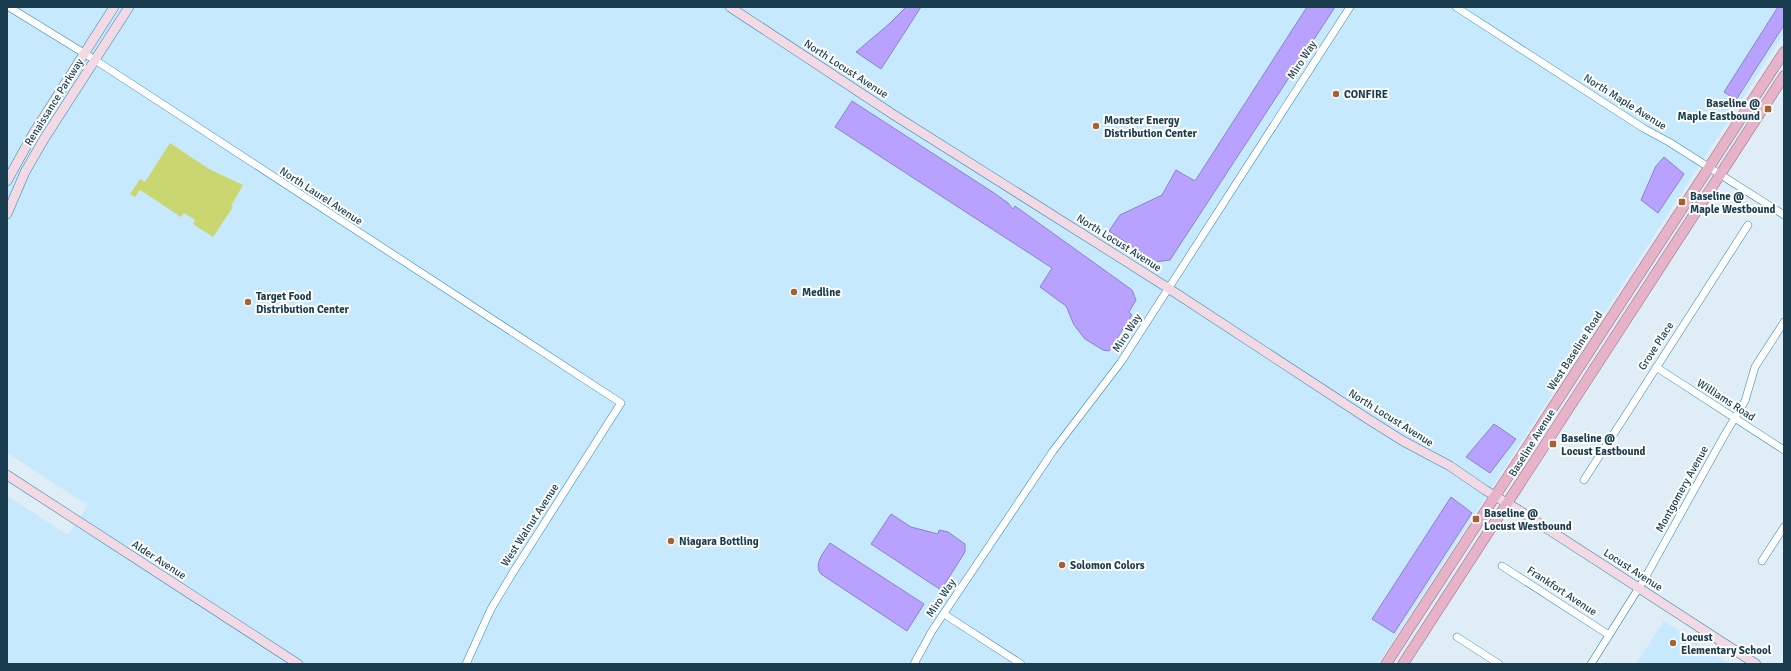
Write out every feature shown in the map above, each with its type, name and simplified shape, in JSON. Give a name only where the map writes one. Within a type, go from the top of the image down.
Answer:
[{"type":"main road","name":"West Baseline Road","points":[[1386,664],[1784,52]]},
{"type":"main road","points":[[1720,175],[1784,76]]},
{"type":"main road","name":"Baseline Avenue","points":[[1403,664],[1720,175]]},
{"type":"street","name":"North Laurel Avenue","points":[[9,7],[95,60],[621,403]]},
{"type":"street","name":"Renaissance Parkway","points":[[7,181],[33,134],[114,7]]},
{"type":"street","name":"Renaissance Parkway","points":[[7,214],[25,172],[129,7]]},
{"type":"street","name":"North Locust Avenue","points":[[730,7],[894,115],[1168,288],[1374,422],[1450,466],[1496,496]]},
{"type":"street","name":"Miro Way","points":[[914,664],[944,614],[1061,440],[1121,362],[1350,7]]},
{"type":"street","name":"North Maple Avenue","points":[[1456,7],[1636,124],[1784,215]]},
{"type":"street","name":"Grove Place","points":[[1584,480],[1748,225]]},
{"type":"street","name":"Montgomery Avenue","points":[[1591,664],[1638,588],[1734,419],[1746,401],[1755,367],[1784,322]]},
{"type":"street","name":"Williams Road","points":[[1656,367],[1784,450]]},
{"type":"street","name":"West Walnut Avenue","points":[[466,664],[491,609],[621,403]]},
{"type":"street","name":"Alder Avenue","points":[[7,475],[298,664]]},
{"type":"street","name":"Locust Avenue","points":[[1496,496],[1756,664]]},
{"type":"street","points":[[1762,561],[1784,527]]},
{"type":"street","name":"Frankfort Avenue","points":[[1502,566],[1609,635]]},
{"type":"street","points":[[944,614],[1021,664]]},
{"type":"street","points":[[1457,637],[1499,664]]},
{"type":"shaded area","points":[[7,7],[1784,7],[1784,34],[1378,664],[7,664],[7,496],[68,535],[88,505],[7,453]]},
{"type":"shaded area","points":[[906,7],[921,7],[881,69],[856,52],[889,24]]},
{"type":"shaded area","points":[[1307,7],[1335,7],[1170,260],[1155,262],[1109,231],[1120,215],[1162,195],[1176,170],[1195,181]]},
{"type":"shaded area","points":[[1778,7],[1784,7],[1784,25],[1736,100],[1724,92]]},
{"type":"shaded area","points":[[852,101],[994,193],[1008,203],[1013,209],[1015,206],[1132,290],[1136,300],[1129,312],[1132,315],[1109,351],[1103,350],[1085,339],[1074,325],[1066,306],[1040,287],[1052,268],[835,127]]},
{"type":"shaded area","points":[[1664,157],[1684,174],[1658,213],[1641,200],[1656,166]]},
{"type":"shaded area","points":[[1494,424],[1516,439],[1490,473],[1466,457]]},
{"type":"shaded area","points":[[1451,497],[1472,513],[1394,633],[1372,619]]},
{"type":"shaded area","points":[[891,514],[911,527],[938,534],[939,530],[948,532],[965,544],[965,552],[941,590],[871,544]]},
{"type":"shaded area","points":[[830,543],[924,604],[907,631],[821,574],[818,566],[820,558]]},
{"type":"shaded area","name":"Locust Elementary School","points":[[1664,621],[1729,664],[1636,664]]},
{"type":"green space","points":[[170,143],[209,169],[243,185],[231,206],[233,207],[213,237],[193,224],[195,220],[184,213],[181,217],[140,190],[135,197],[130,194],[140,179],[145,182]]},
{"type":"place","name":"CONFIRE","points":[[1336,94]]},
{"type":"place","name":"Baseline @ Maple Eastbound","points":[[1768,109]]},
{"type":"place","name":"Monster Energy Distribution Center","points":[[1096,126]]},
{"type":"place","name":"Baseline @ Maple Westbound","points":[[1682,202]]},
{"type":"place","name":"Medline","points":[[794,292]]},
{"type":"place","name":"Target Food Distribution Center","points":[[248,302]]},
{"type":"place","name":"Baseline @ Locust Eastbound","points":[[1553,444]]},
{"type":"place","name":"Baseline @ Locust Westbound","points":[[1476,519]]},
{"type":"place","name":"Niagara Bottling","points":[[671,541]]},
{"type":"place","name":"Solomon Colors","points":[[1062,565]]},
{"type":"place","name":"Locust Elementary School","points":[[1673,643]]}]
